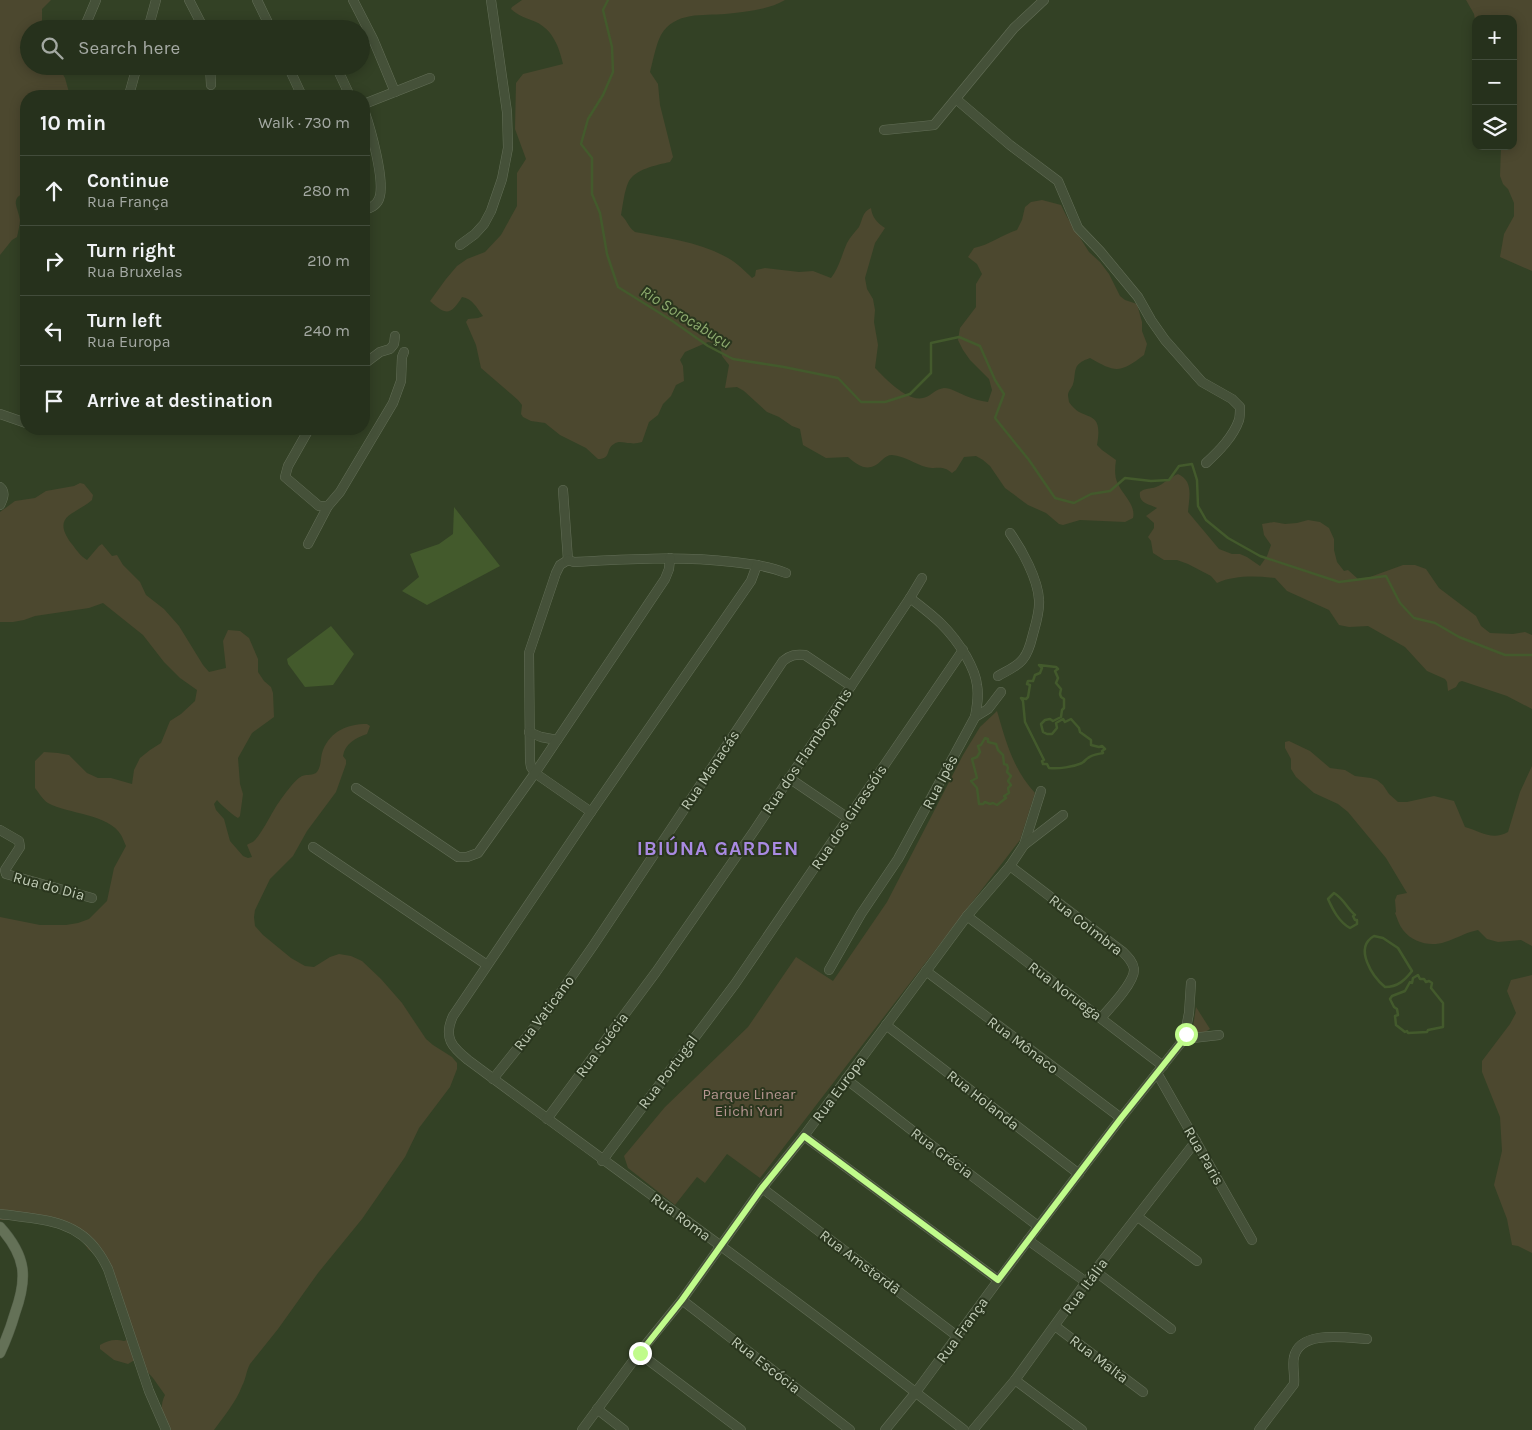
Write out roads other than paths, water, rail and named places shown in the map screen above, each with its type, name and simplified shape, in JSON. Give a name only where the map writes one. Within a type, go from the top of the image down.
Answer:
[{"type":"main road","points":[[0,1227],[15,1246],[24,1275],[22,1294],[8,1336],[0,1353]]},
{"type":"street","points":[[88,20],[96,0]]},
{"type":"street","points":[[150,20],[156,0]]},
{"type":"street","points":[[189,0],[199,20]]},
{"type":"street","points":[[258,0],[267,20]]},
{"type":"street","points":[[353,0],[363,20]]},
{"type":"street","points":[[460,245],[475,234],[484,224],[502,179],[506,157],[507,112],[491,0]]},
{"type":"street","points":[[884,130],[934,125],[1009,34],[1044,0]]},
{"type":"street","points":[[370,33],[395,92]]},
{"type":"street","points":[[130,90],[135,75]]},
{"type":"street","points":[[210,75],[211,85]]},
{"type":"street","points":[[292,75],[299,90]]},
{"type":"street","points":[[340,75],[347,90]]},
{"type":"street","points":[[370,102],[430,78]]},
{"type":"street","points":[[956,99],[1010,145],[1058,182],[1078,228],[1100,251],[1138,297],[1165,340],[1202,382],[1232,399],[1240,407],[1239,419],[1231,435],[1220,450],[1206,463]]},
{"type":"street","points":[[370,131],[381,188],[379,200],[370,207]]},
{"type":"street","points":[[370,360],[380,352],[390,349],[394,344],[395,336]]},
{"type":"street","points":[[308,544],[328,506],[340,492],[393,403],[401,381],[404,352]]},
{"type":"street","points":[[0,414],[20,421]]},
{"type":"street","points":[[306,435],[288,466],[285,477],[319,506],[328,506]]},
{"type":"street","points":[[0,505],[3,499],[1,488]]},
{"type":"street","points":[[563,490],[568,560]]},
{"type":"street","points":[[998,676],[1018,664],[1024,658],[1029,649],[1039,608],[1036,584],[1010,533]]},
{"type":"street","points":[[568,560],[574,562],[670,558],[705,559],[771,567],[786,572]]},
{"type":"street","points":[[356,788],[458,857],[474,855],[480,850],[535,773],[665,579],[670,558]]},
{"type":"street","points":[[568,560],[560,565],[556,573],[529,653],[530,761],[535,773],[591,812]]},
{"type":"street","points":[[313,847],[487,965],[751,581],[757,565]]},
{"type":"street","name":"Rua dos Flamboyants","points":[[656,972],[789,778],[922,578]]},
{"type":"street","name":"Rua Ipês","points":[[829,970],[861,914],[898,859],[975,716],[978,701],[977,686],[974,672],[963,650],[946,627],[910,598]]},
{"type":"street","name":"Rua dos Girassóis","points":[[735,984],[963,650]]},
{"type":"street","name":"Rua Manacás","points":[[593,946],[783,661],[788,657],[798,654],[806,655],[851,686]]},
{"type":"street","points":[[975,716],[988,708],[1001,692]]},
{"type":"street","points":[[529,732],[541,737],[557,740]]},
{"type":"street","points":[[789,778],[848,818]]},
{"type":"street","name":"Rua Europa","points":[[582,1430],[682,1300],[762,1188],[804,1136],[967,916],[1010,866],[1024,845],[1040,791]]},
{"type":"street","name":"Rua Europa","points":[[1024,845],[1063,815]]},
{"type":"street","name":"Rua do Dia","points":[[0,830],[21,844],[5,870],[6,874],[92,898]]},
{"type":"street","name":"Rua Coimbra","points":[[1010,866],[1131,960],[1134,967],[1131,981],[1101,1018]]},
{"type":"street","name":"Rua Noruega","points":[[967,916],[1163,1066]]},
{"type":"street","name":"Rua Vaticano","points":[[493,1079],[549,1009],[593,946]]},
{"type":"street","name":"Rua Roma","points":[[487,965],[453,1016],[449,1026],[449,1037],[455,1049],[602,1160],[721,1246],[964,1430]]},
{"type":"street","name":"Rua Mônaco","points":[[926,971],[1121,1118]]},
{"type":"street","name":"Rua Suécia","points":[[547,1119],[656,972]]},
{"type":"street","name":"Rua França","points":[[885,1430],[916,1392],[1038,1226],[1184,1039],[1191,983]]},
{"type":"street","name":"Rua Portugal","points":[[602,1160],[735,984]]},
{"type":"street","name":"Rua Holanda","points":[[886,1025],[1079,1174]]},
{"type":"street","points":[[1184,1039],[1219,1035]]},
{"type":"street","name":"Rua Paris","points":[[1157,1073],[1252,1240]]},
{"type":"street","name":"Rua Grécia","points":[[846,1079],[1038,1226]]},
{"type":"street","points":[[804,1136],[998,1280]]},
{"type":"street","name":"Rua Itália","points":[[973,1430],[1015,1380],[1086,1282],[1196,1141]]},
{"type":"street","name":"Rua Amsterdã","points":[[762,1188],[957,1336]]},
{"type":"street","points":[[0,1214],[58,1222],[87,1238],[98,1251],[108,1269],[149,1391],[166,1430]]},
{"type":"street","points":[[1138,1217],[1197,1262]]},
{"type":"street","points":[[1028,1240],[1086,1282]]},
{"type":"street","points":[[1095,1271],[1170,1329]]},
{"type":"street","name":"Rua Escócia","points":[[682,1300],[850,1430]]},
{"type":"street","name":"Rua Malta","points":[[1055,1326],[1142,1392]]},
{"type":"street","points":[[1259,1430],[1294,1384],[1294,1358],[1296,1351],[1306,1341],[1324,1337],[1367,1339]]},
{"type":"street","points":[[640,1353],[741,1430]]},
{"type":"street","points":[[1015,1380],[1082,1430]]},
{"type":"street","points":[[597,1409],[624,1430]]},
{"type":"waterway","name":"Rio Sorocabuçu","points":[[608,0],[603,10],[612,47],[613,72],[603,95],[588,119],[581,144],[592,158],[592,194],[600,213],[607,254],[618,287],[708,346],[733,359],[838,378],[861,402],[885,402],[910,394],[931,373],[931,343],[959,337],[980,346],[995,380],[1004,394],[995,418],[1029,460],[1055,498],[1074,503],[1091,494],[1110,491],[1125,478],[1151,481],[1169,480],[1179,466],[1192,464],[1197,480],[1198,506],[1206,520],[1228,538],[1260,556],[1339,582],[1386,576],[1400,603],[1414,618],[1435,623],[1459,637],[1505,655],[1532,655]]},
{"type":"waterway","points":[[1039,665],[1056,667],[1058,669],[1055,671],[1058,678],[1056,683],[1061,689],[1060,694],[1064,699],[1061,717],[1053,721],[1050,719],[1045,720],[1041,724],[1043,732],[1052,734],[1057,728],[1056,723],[1063,719],[1065,722],[1071,719],[1080,732],[1091,740],[1091,745],[1102,746],[1105,749],[1102,751],[1103,753],[1091,756],[1082,763],[1070,767],[1049,768],[1047,764],[1043,764],[1042,761],[1044,760],[1025,722],[1021,698],[1026,699],[1028,697],[1030,685],[1027,684],[1028,681],[1033,681],[1035,675],[1040,673],[1042,668],[1039,665]]},
{"type":"waterway","points":[[985,738],[988,739],[988,742],[996,744],[998,750],[1003,755],[1004,764],[1007,765],[1007,772],[1011,776],[1008,781],[1011,785],[1008,788],[1009,793],[997,805],[985,802],[979,804],[977,788],[971,781],[977,778],[972,759],[977,757],[980,752],[978,746],[981,745],[985,738]]},
{"type":"waterway","points":[[1334,893],[1355,915],[1353,916],[1357,920],[1357,924],[1350,928],[1337,915],[1328,899],[1334,893]]},
{"type":"waterway","points":[[1374,936],[1383,938],[1398,948],[1412,971],[1404,980],[1390,987],[1385,987],[1380,982],[1367,962],[1365,948],[1368,941],[1374,936]]},
{"type":"waterway","points":[[1418,975],[1420,979],[1432,983],[1431,988],[1443,1003],[1443,1027],[1428,1030],[1427,1032],[1408,1033],[1396,1025],[1395,1016],[1398,1015],[1397,1009],[1390,999],[1392,996],[1405,991],[1410,982],[1412,983],[1413,978],[1418,975]]},
{"type":"district","name":"IBIÚNA GARDEN","points":[[718,848]]},
{"type":"park label","name":"Parque Linear Eiichi Yuri","points":[[749,1102]]}]
